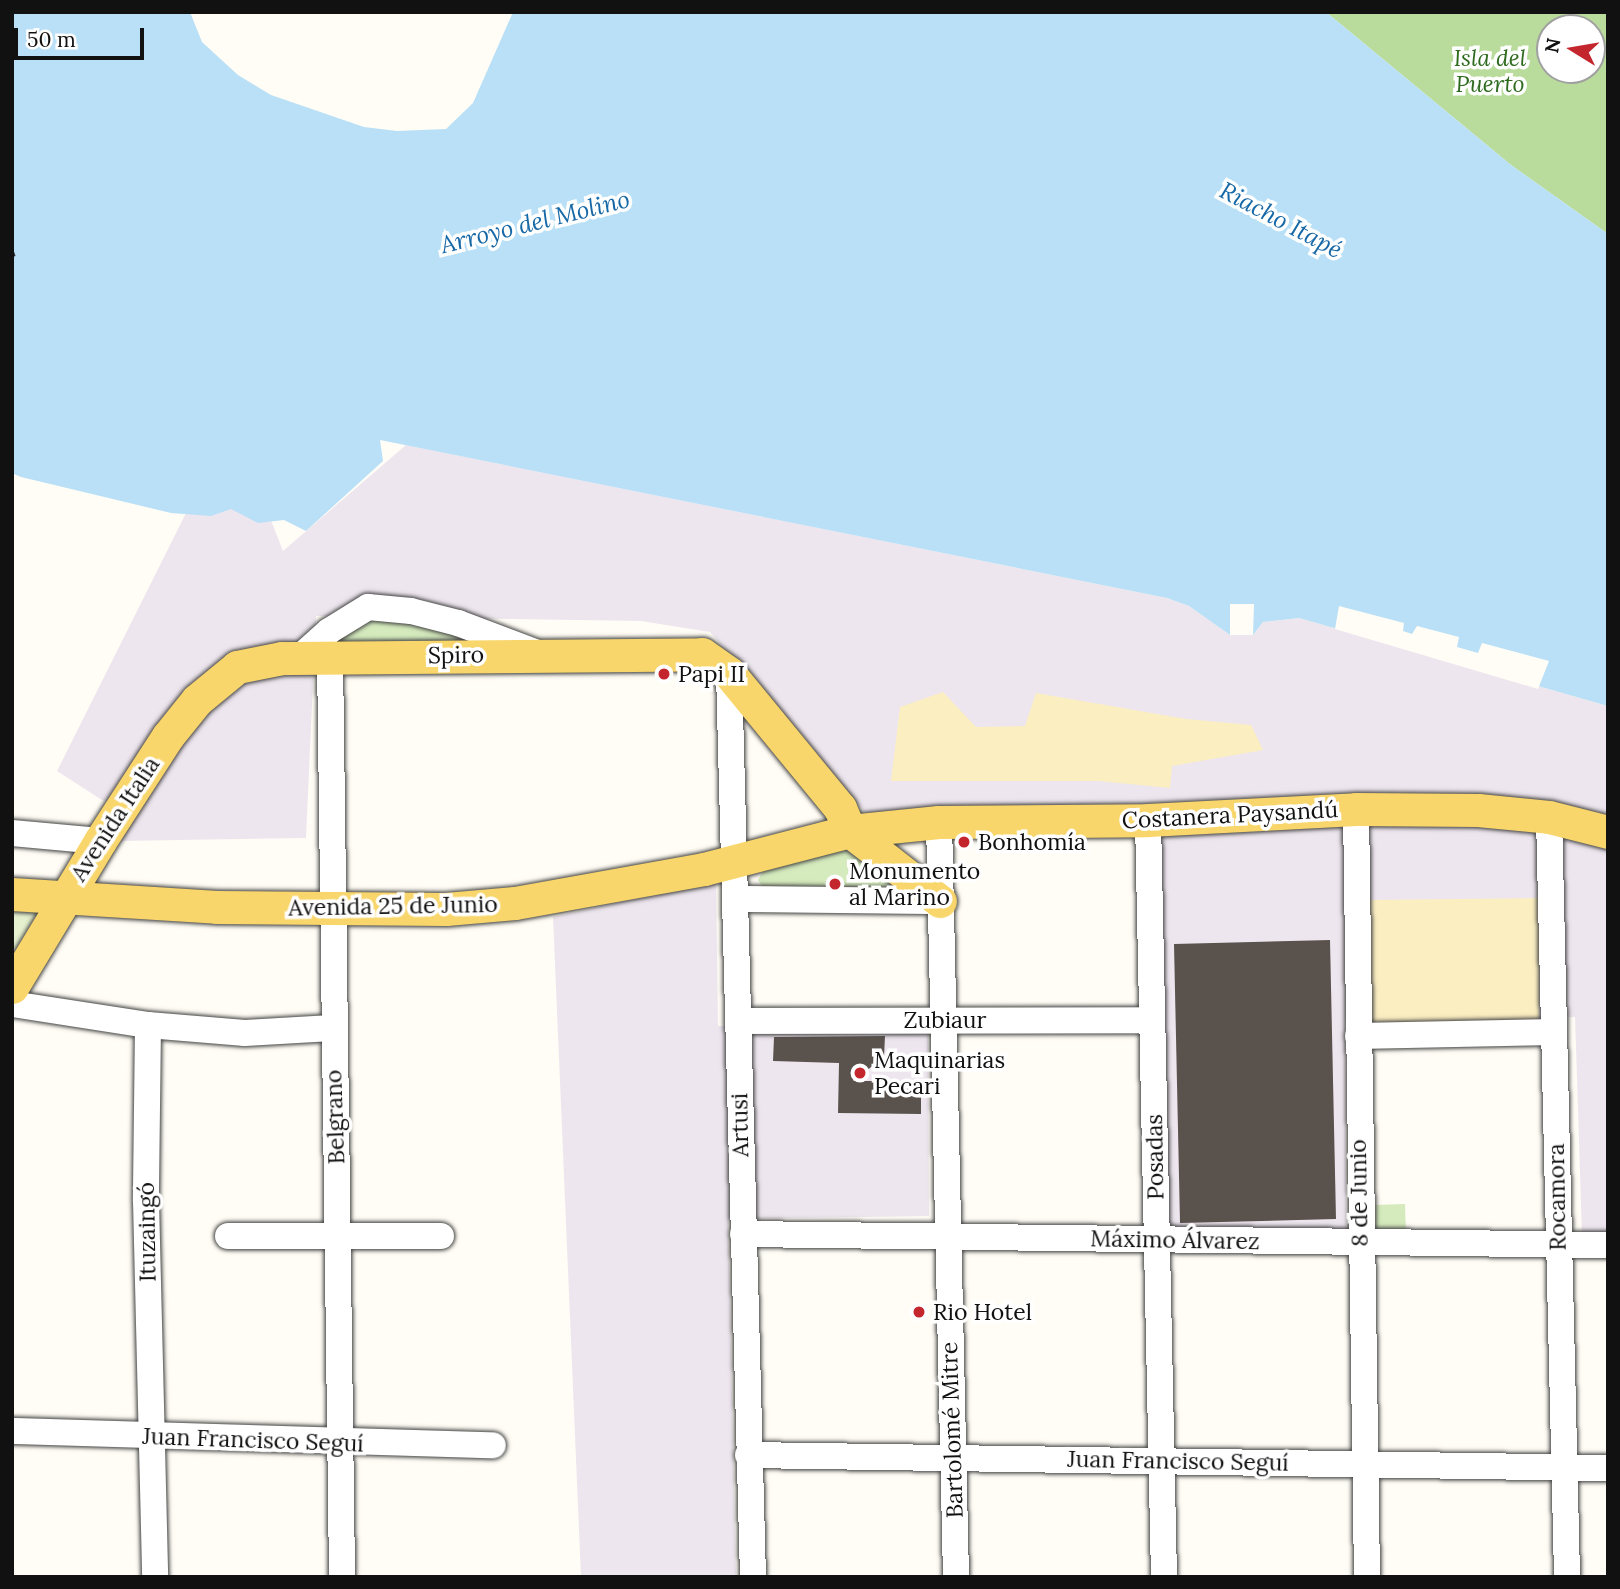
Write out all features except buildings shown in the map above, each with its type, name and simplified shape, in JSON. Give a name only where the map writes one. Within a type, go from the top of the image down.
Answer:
[{"type":"main road","name":"Spiro","points":[[237,667],[315,658],[675,652],[702,654],[729,673]]},
{"type":"main road","name":"Avenida Italia","points":[[12,987],[63,899],[168,736],[197,700],[237,667]]},
{"type":"main road","points":[[729,673],[840,808],[850,831],[940,901]]},
{"type":"main road","name":"Costanera Paysandú","points":[[850,831],[939,822],[1148,820],[1356,809],[1478,810],[1549,817],[1608,832]]},
{"type":"main road","name":"Avenida 25 de Junio","points":[[12,894],[63,899],[332,910],[515,903],[735,863],[850,831]]},
{"type":"street","points":[[315,658],[329,631],[368,607],[411,611],[458,623],[539,654]]},
{"type":"street","name":"Belgrano","points":[[315,658],[332,910],[332,1028],[340,1237],[342,1577]]},
{"type":"street","name":"Artusi","points":[[729,673],[753,1577]]},
{"type":"street","name":"8 de Junio","points":[[1356,809],[1360,1243],[1367,1577]]},
{"type":"street","name":"Rocamora","points":[[1549,817],[1567,1577]]},
{"type":"street","name":"Posadas","points":[[1148,820],[1164,1577]]},
{"type":"street","name":"Bartolomé Mitre","points":[[939,822],[956,1577]]},
{"type":"street","points":[[12,833],[100,841]]},
{"type":"street","points":[[736,898],[940,901]]},
{"type":"street","points":[[12,1004],[148,1025],[245,1033],[332,1028]]},
{"type":"street","name":"Zubiaur","points":[[738,1021],[1152,1020]]},
{"type":"street","name":"Ituzaingó","points":[[148,1025],[150,1437],[155,1577]]},
{"type":"street","points":[[1358,1036],[1553,1032]]},
{"type":"street","name":"Máximo Álvarez","points":[[743,1234],[1608,1245]]},
{"type":"street","points":[[228,1236],[441,1236]]},
{"type":"street","name":"Juan Francisco Seguí","points":[[12,1432],[341,1443],[493,1445]]},
{"type":"street","name":"Juan Francisco Seguí","points":[[748,1455],[1608,1468]]},
{"type":"shaded area","points":[[406,445],[1167,598],[1189,606],[1230,635],[1253,635],[1263,622],[1299,618],[1608,706],[1608,1236],[1582,1236],[1575,1017],[1345,1020],[1346,1230],[1168,1230],[1157,807],[865,812],[710,632],[641,621],[316,616],[306,838],[118,841],[135,810],[102,800],[57,771],[215,455],[247,459],[283,551]]},
{"type":"shaded area","points":[[716,881],[718,1026],[928,1030],[929,1216],[728,1219],[736,1577],[581,1577],[553,917]]},
{"type":"green space","name":"Isla del Puerto","points":[[1326,12],[1608,12],[1608,234],[1511,165]]},
{"type":"green space","points":[[371,617],[423,617],[485,641],[346,646],[336,639]]},
{"type":"green space","points":[[838,846],[865,853],[901,892],[766,892],[758,880],[765,868]]},
{"type":"green space","points":[[12,909],[38,912],[12,954]]},
{"type":"green space","points":[[1405,1204],[1406,1236],[1374,1236],[1374,1205]]},
{"type":"sand","points":[[943,692],[976,727],[1025,726],[1036,693],[1186,719],[1251,725],[1263,750],[1172,766],[1170,788],[1099,781],[891,781],[900,707]]},
{"type":"sand","points":[[1540,898],[1539,1025],[1367,1026],[1368,900]]},
{"type":"water","points":[[12,12],[190,12],[202,42],[238,75],[271,95],[364,127],[397,131],[446,129],[473,103],[513,12],[1326,12],[1511,165],[1608,234],[1608,706],[1299,618],[1263,622],[1253,635],[1230,635],[1189,606],[1167,598],[380,440],[383,461],[306,531],[284,520],[258,523],[231,509],[211,516],[171,513],[21,477],[12,473]]},
{"type":"pier","points":[[1230,604],[1254,604],[1253,635],[1230,635]]},
{"type":"pier","points":[[1339,606],[1404,623],[1403,631],[1412,634],[1417,626],[1459,637],[1457,647],[1478,653],[1482,643],[1549,661],[1538,689],[1335,629]]},
{"type":"place","name":"Papi II","points":[[664,674]]},
{"type":"place","name":"Bonhomía","points":[[964,842]]},
{"type":"place","name":"Monumento al Marino","points":[[835,884]]},
{"type":"place","name":"Maquinarias Pecari","points":[[860,1073]]},
{"type":"place","name":"Rio Hotel","points":[[919,1312]]},
{"type":"water label","name":"Riacho Itapé","points":[[1281,220]]},
{"type":"water label","name":"Arroyo del Molino","points":[[535,222]]}]
